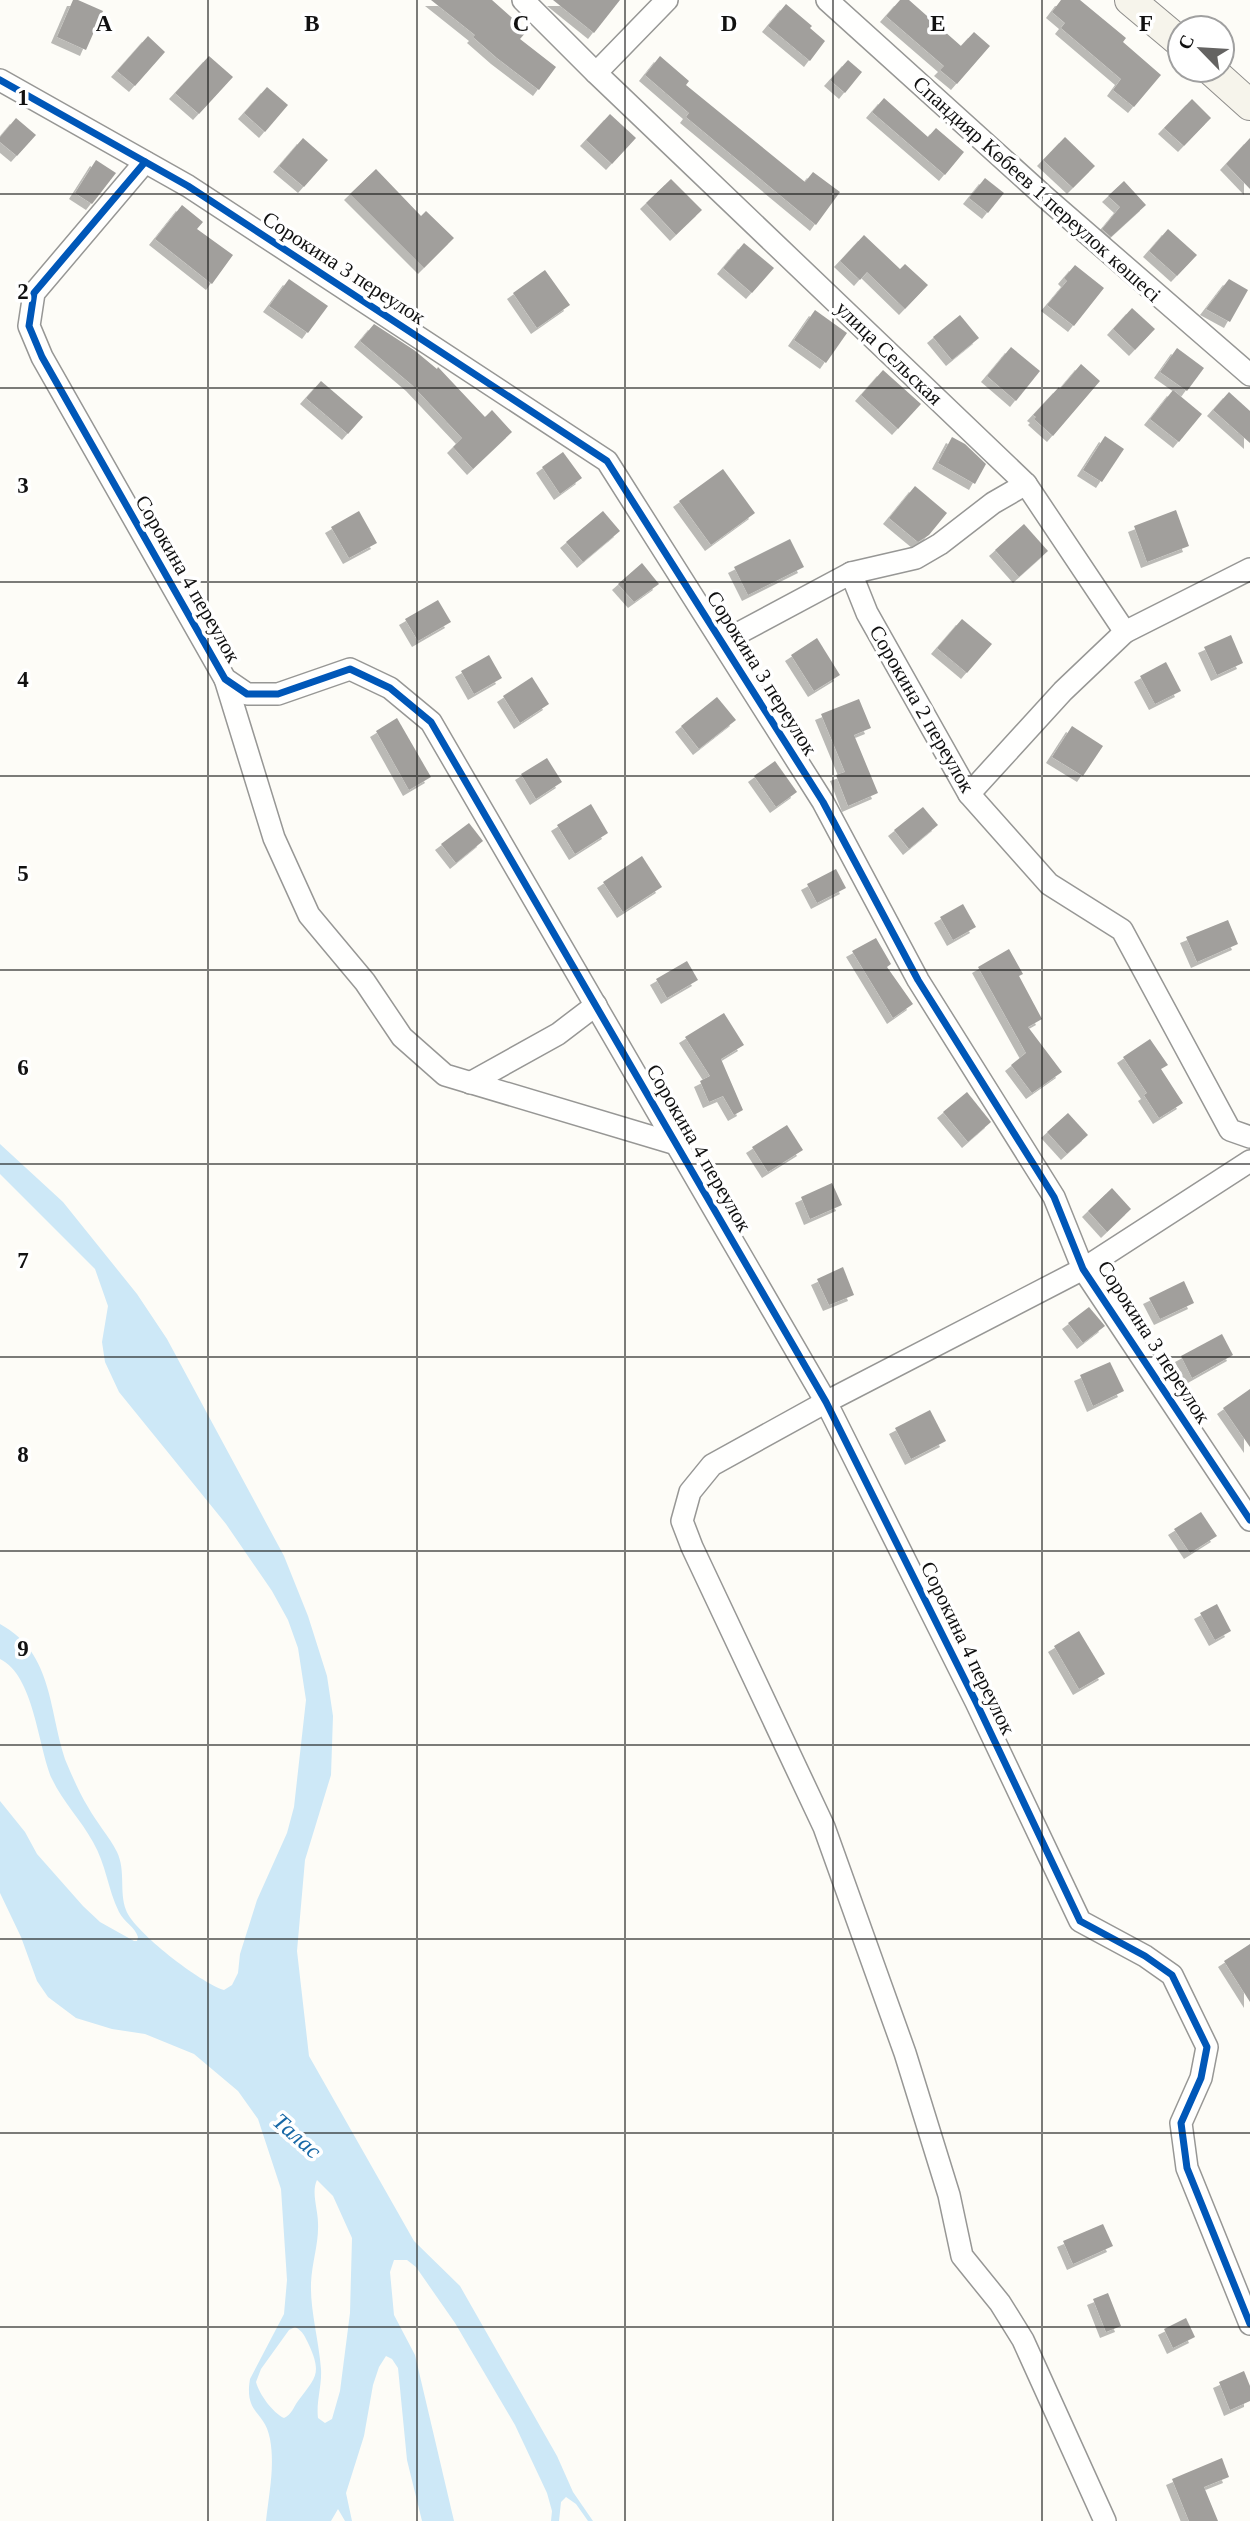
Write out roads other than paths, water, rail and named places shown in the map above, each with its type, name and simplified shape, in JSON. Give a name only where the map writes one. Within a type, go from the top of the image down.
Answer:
[{"type":"street","name":"улица Сельская","points":[[523,0],[1026,484],[1125,632]]},
{"type":"street","points":[[596,73],[667,0]]},
{"type":"street","name":"Спандияр Көбеев 1 переулок көшесі","points":[[827,0],[1045,197],[1250,375]]},
{"type":"street","points":[[1130,0],[1166,30]]},
{"type":"street","name":"Сорокина 3 переулок","points":[[0,80],[188,186],[607,461],[823,802],[918,980],[1054,1197],[1083,1269],[1250,1520]]},
{"type":"street","points":[[1227,84],[1250,105]]},
{"type":"street","name":"Сорокина 4 переулок","points":[[145,162],[34,293],[29,326],[42,357],[225,679],[247,694],[278,694],[350,669],[390,688],[431,722],[826,1402],[976,1702],[1080,1921],[1145,1956],[1172,1975],[1207,2047],[1201,2078],[1181,2123],[1187,2168],[1250,2325]]},
{"type":"street","points":[[722,642],[851,573],[916,558],[940,544],[993,503],[1026,484]]},
{"type":"street","points":[[969,794],[1063,691],[1125,632],[1250,569]]},
{"type":"street","name":"Сорокина 2 переулок","points":[[851,573],[867,613],[969,794],[1049,884],[1122,930],[1230,1130],[1250,1137]]},
{"type":"street","points":[[225,679],[274,838],[309,915],[365,982],[402,1037],[444,1074],[676,1144]]},
{"type":"street","points":[[470,1083],[558,1034],[596,1005]]},
{"type":"street","points":[[1105,2521],[1023,2340],[1000,2303],[962,2256],[949,2195],[905,2053],[824,1827],[682,1521],[690,1492],[712,1465],[826,1402],[1083,1269],[1250,1161]]},
{"type":"water","name":"Талас","points":[[0,1144],[63,1202],[137,1294],[167,1339],[284,1556],[308,1616],[327,1676],[333,1716],[331,1775],[305,1860],[297,1951],[309,2056],[414,2241],[460,2286],[557,2456],[573,2492],[593,2521],[588,2521],[576,2504],[566,2497],[561,2502],[559,2521],[551,2521],[552,2511],[547,2493],[515,2425],[455,2323],[416,2267],[407,2260],[394,2260],[390,2272],[394,2315],[415,2355],[454,2521],[422,2521],[407,2460],[398,2368],[392,2359],[386,2356],[373,2385],[364,2436],[346,2493],[352,2521],[345,2521],[338,2509],[331,2521],[266,2521],[271,2480],[270,2439],[264,2422],[252,2406],[249,2391],[250,2379],[284,2314],[287,2280],[281,2189],[258,2119],[238,2091],[194,2054],[145,2034],[112,2029],[76,2018],[48,1997],[37,1981],[21,1937],[0,1893],[0,1801],[25,1832],[37,1854],[83,1906],[100,1922],[134,1941],[137,1941],[138,1937],[119,1912],[93,1842],[52,1779],[28,1696],[11,1667],[0,1659],[0,1624],[31,1651],[40,1668],[67,1764],[85,1802],[120,1859],[126,1910],[141,1931],[169,1956],[200,1978],[224,1990],[232,1985],[238,1973],[240,1954],[257,1900],[287,1833],[294,1807],[306,1700],[298,1648],[288,1620],[272,1591],[226,1524],[119,1392],[105,1362],[102,1342],[108,1306],[95,1269],[0,1174]],"holes":[[[317,2180],[333,2196],[352,2238],[350,2313],[340,2391],[332,2419],[325,2423],[318,2418],[321,2369],[311,2293],[318,2230],[315,2195]],[[295,2327],[306,2339],[316,2369],[313,2380],[291,2413],[284,2418],[267,2403],[256,2382],[261,2369],[289,2330]]]}]
